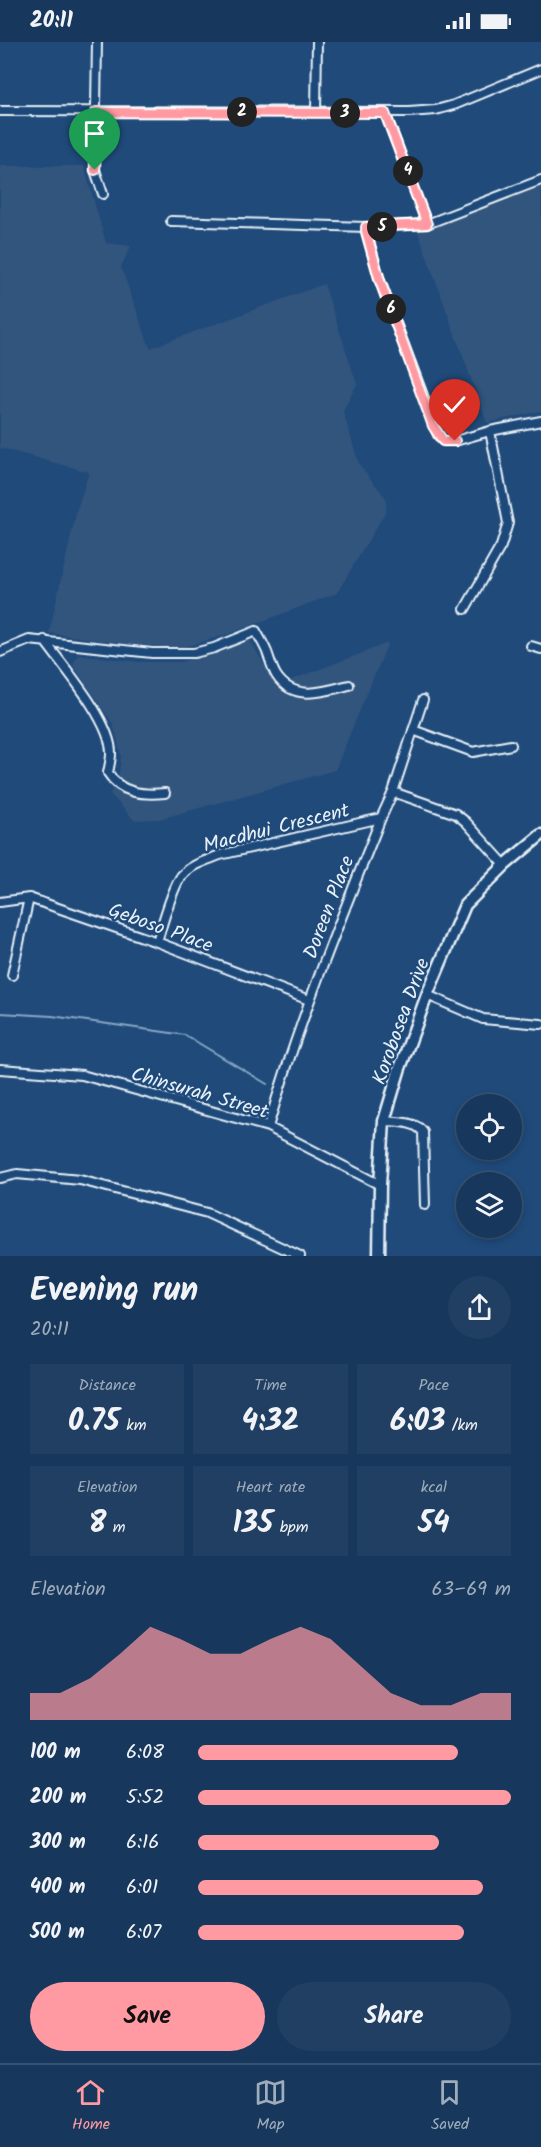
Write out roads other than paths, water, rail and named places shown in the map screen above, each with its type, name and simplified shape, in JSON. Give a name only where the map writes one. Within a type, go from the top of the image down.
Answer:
[{"type":"main road","name":"Korobosea Drive","points":[[379,1256],[384,1121],[399,1071],[427,995],[465,905],[505,865],[541,835]]},
{"type":"street","points":[[96,42],[95,170],[103,194]]},
{"type":"street","points":[[316,112],[317,42]]},
{"type":"street","points":[[0,111],[385,113],[436,110],[454,105],[541,69]]},
{"type":"street","points":[[385,113],[427,224]]},
{"type":"street","points":[[171,221],[366,227],[427,224],[541,180]]},
{"type":"street","points":[[366,227],[380,281],[438,435],[443,441],[455,441],[490,431],[541,421]]},
{"type":"street","points":[[465,609],[501,546],[508,523],[490,431]]},
{"type":"street","points":[[0,652],[28,640],[44,640],[152,653],[194,653],[214,648],[256,631],[267,651],[275,674],[286,688],[305,693],[320,693],[349,685]]},
{"type":"street","points":[[44,640],[88,698],[104,728],[111,752],[108,773],[114,782],[144,795],[165,793]]},
{"type":"street","points":[[531,646],[541,649]]},
{"type":"street","name":"Doreen Place","points":[[268,1127],[309,1000],[393,792],[423,700]]},
{"type":"street","points":[[413,730],[473,752],[511,745]]},
{"type":"street","points":[[393,792],[456,813],[505,865]]},
{"type":"street","name":"Macdhui Crescent","points":[[157,942],[170,901],[182,875],[197,864],[220,855],[381,818]]},
{"type":"street","points":[[12,975],[29,898]]},
{"type":"street","name":"Geboso Place","points":[[0,902],[29,898],[157,942],[309,1000]]},
{"type":"street","points":[[427,995],[483,1019],[541,1024]]},
{"type":"street","name":"Chinsurah Street","points":[[0,1069],[82,1075],[268,1127],[380,1185]]},
{"type":"street","points":[[384,1121],[404,1122],[420,1128],[423,1132],[425,1205]]},
{"type":"street","points":[[0,1178],[17,1174],[80,1180],[207,1213],[300,1256]]},
{"type":"waterway","points":[[0,1013],[52,1016],[185,1035],[267,1084]]}]
